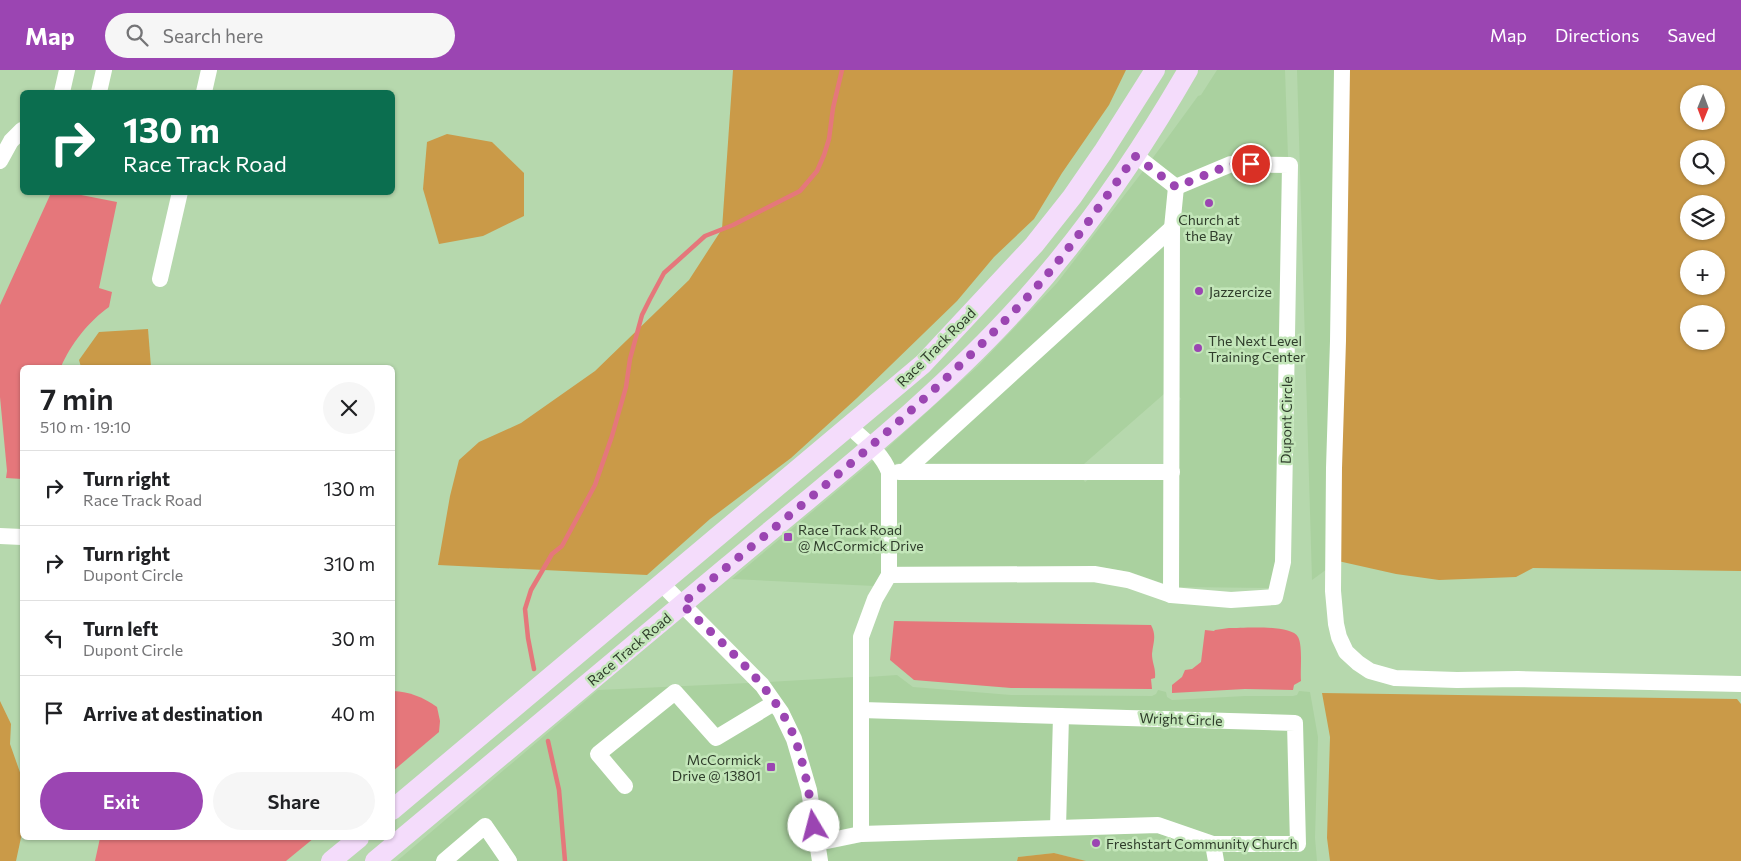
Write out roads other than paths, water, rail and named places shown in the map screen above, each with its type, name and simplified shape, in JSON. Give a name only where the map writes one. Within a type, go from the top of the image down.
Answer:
[{"type":"main road","name":"Race Track Road","points":[[395,807],[923,364],[1034,245],[1072,197],[1155,70]]},
{"type":"main road","name":"Race Track Road","points":[[376,861],[871,446],[957,369],[1021,304],[1070,246],[1135,156],[1188,70]]},
{"type":"main road","points":[[331,861],[357,840]]},
{"type":"street","points":[[62,90],[67,70]]},
{"type":"street","points":[[99,90],[104,70]]},
{"type":"street","points":[[204,90],[209,70]]},
{"type":"street","points":[[1342,70],[1333,591],[1338,637],[1346,652],[1370,671],[1395,678],[1741,684]]},
{"type":"street","points":[[0,161],[11,141],[20,132]]},
{"type":"street","points":[[1135,156],[1176,187],[1172,228],[1172,595]]},
{"type":"street","name":"Dupont Circle","points":[[889,574],[1094,574],[1128,580],[1172,595],[1231,600],[1275,597],[1283,562],[1290,165],[1232,164],[1176,187]]},
{"type":"street","points":[[160,278],[179,195]]},
{"type":"street","points":[[861,834],[861,637],[875,600],[889,574],[896,472],[1172,228]]},
{"type":"street","points":[[850,427],[896,472],[1172,472]]},
{"type":"street","points":[[0,536],[20,537]]},
{"type":"street","points":[[662,584],[762,685],[774,703],[794,739],[809,790],[820,861]]},
{"type":"street","points":[[625,786],[598,754],[675,692],[716,738],[774,703]]},
{"type":"street","name":"Wright Circle","points":[[817,843],[861,834],[1158,825],[1213,844],[1298,844],[1295,722],[861,710]]},
{"type":"street","points":[[1058,828],[1061,716]]},
{"type":"street","points":[[444,861],[485,826],[509,861]]},
{"type":"street","points":[[1213,844],[1216,861]]},
{"type":"waterway","points":[[534,669],[525,609],[531,590],[552,554],[562,546],[595,485],[626,387],[630,359],[642,315],[650,299],[664,273],[705,236],[733,225],[800,191],[817,171],[829,139],[833,108],[842,70]]},
{"type":"waterway","points":[[548,741],[559,790],[565,861]]},
{"type":"place","name":"Church at the Bay","points":[[1209,203]]},
{"type":"place","name":"Jazzercize","points":[[1199,291]]},
{"type":"place","name":"The Next Level Training Center","points":[[1198,348]]},
{"type":"place","name":"Race Track Road @ McCormick Drive","points":[[788,537]]},
{"type":"place","name":"McCormick Drive @ 13801","points":[[771,767]]},
{"type":"place","name":"Freshstart Community Church","points":[[1096,843]]}]
